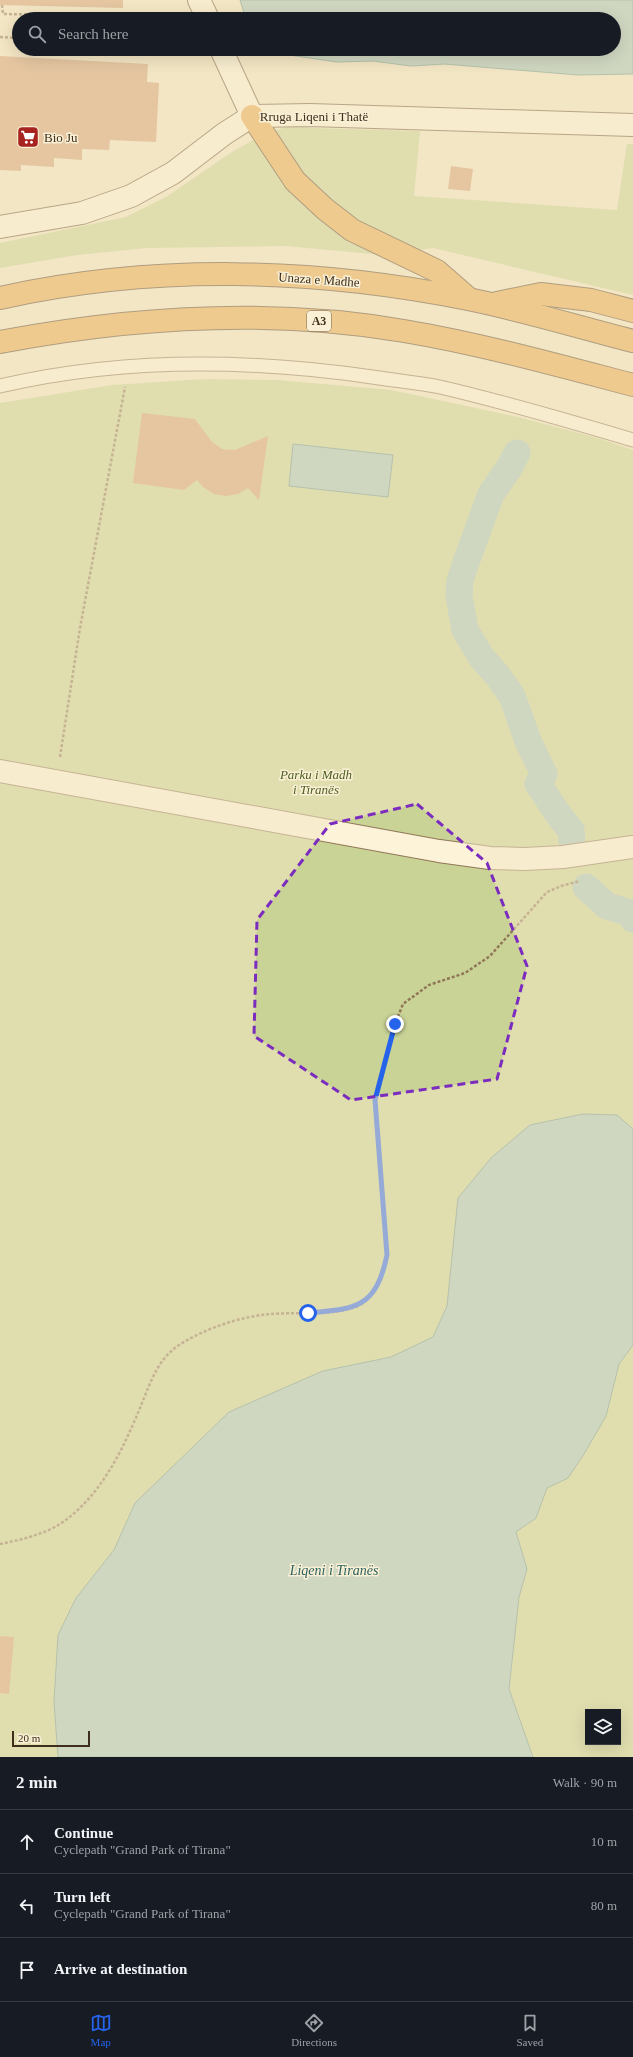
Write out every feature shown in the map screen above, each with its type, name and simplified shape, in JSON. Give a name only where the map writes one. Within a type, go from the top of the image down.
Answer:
[{"type":"highway","points":[[252,116],[295,181],[325,210],[352,230],[381,245],[411,256],[437,271],[469,299]]},
{"type":"highway","name":"Unaza e Madhe","points":[[0,298],[85,283],[208,273],[268,275],[381,284],[469,299],[633,341]]},
{"type":"highway","points":[[492,304],[540,294],[591,300],[633,311]]},
{"type":"highway","name":"A3","points":[[0,342],[49,333],[122,323],[235,318],[305,320],[403,330],[461,341],[633,385]]},
{"type":"street","points":[[224,56],[252,116]]},
{"type":"street","name":"Rruga Liqeni i Thatë","points":[[0,227],[82,213],[131,196],[173,173],[224,134],[252,116],[310,115],[633,125]]},
{"type":"street","points":[[0,771],[439,851],[490,858],[563,857],[633,847]]},
{"type":"lane","points":[[0,386],[65,373],[174,363],[222,363],[333,371],[438,387],[523,407],[633,440]]},
{"type":"path","points":[[2,5],[3,14],[12,14]]},
{"type":"path","points":[[0,37],[12,38]]},
{"type":"path","points":[[56,781],[80,628],[129,368]]},
{"type":"path","points":[[0,1544],[23,1539],[60,1524],[76,1511],[92,1494],[120,1455],[156,1370],[176,1348],[194,1337],[231,1321],[269,1314],[343,1310],[357,1306],[368,1299],[384,1271],[387,1255],[375,1100],[395,1024],[403,1004],[429,985],[465,973],[490,956],[548,892],[561,886],[584,880]]},
{"type":"highlighted area","points":[[417,804],[487,863],[527,966],[497,1079],[351,1100],[254,1036],[257,920],[330,824]]},
{"type":"green space","points":[[291,125],[311,128],[420,131],[414,196],[617,210],[627,144],[633,144],[633,295],[433,248],[383,255],[285,246],[147,248],[77,255],[0,268],[0,243],[126,217],[166,197],[232,152],[260,136]]},
{"type":"green space","name":"Parku i Madh i Tiranës","points":[[206,379],[277,380],[391,390],[518,417],[598,438],[633,450],[633,1757],[533,1757],[509,1689],[519,1597],[527,1569],[516,1532],[135,1503],[114,1550],[76,1598],[58,1635],[54,1702],[58,1757],[0,1757],[0,403],[112,385]]},
{"type":"water","points":[[240,0],[633,0],[633,74],[578,75],[445,64],[411,66],[373,61],[337,62],[296,56],[621,56],[621,12],[244,12]]},
{"type":"water","points":[[293,444],[393,455],[388,497],[289,486]]},
{"type":"water","name":"Liqeni i Tiranës","points":[[583,1114],[617,1115],[633,1129],[633,1345],[619,1364],[606,1416],[584,1454],[568,1478],[547,1488],[536,1518],[516,1532],[527,1569],[519,1597],[509,1689],[533,1757],[58,1757],[54,1702],[58,1635],[76,1598],[114,1550],[135,1503],[229,1412],[323,1371],[391,1357],[433,1337],[447,1306],[458,1198],[491,1158],[530,1125]]},
{"type":"building","points":[[0,0],[123,0],[123,8],[0,5]]},
{"type":"building","points":[[0,56],[148,64],[147,82],[159,83],[156,142],[110,140],[109,150],[82,149],[82,160],[54,158],[54,167],[21,165],[21,171],[0,170]]},
{"type":"building","points":[[451,166],[473,169],[470,191],[448,189]]},
{"type":"building","points":[[142,413],[195,419],[212,442],[222,449],[235,450],[268,436],[259,500],[248,488],[238,494],[226,496],[214,494],[203,487],[197,480],[184,490],[133,483]]},
{"type":"building","points":[[0,1636],[14,1637],[9,1694],[0,1693]]},
{"type":"waterway","points":[[517,453],[509,468],[491,494],[465,565],[460,581],[459,596],[465,630],[482,658],[498,676],[512,696],[528,741],[544,774],[538,784],[558,814],[571,830],[572,842]]},
{"type":"waterway","points":[[586,887],[607,906],[630,913],[633,919]]},
{"type":"place","name":"Bio Ju","points":[[28,137]]},
{"type":"route","points":[[308,1313],[343,1310],[357,1306],[368,1299],[384,1271],[387,1255],[375,1118],[375,1100],[377,1086],[390,1048],[395,1024]]}]
